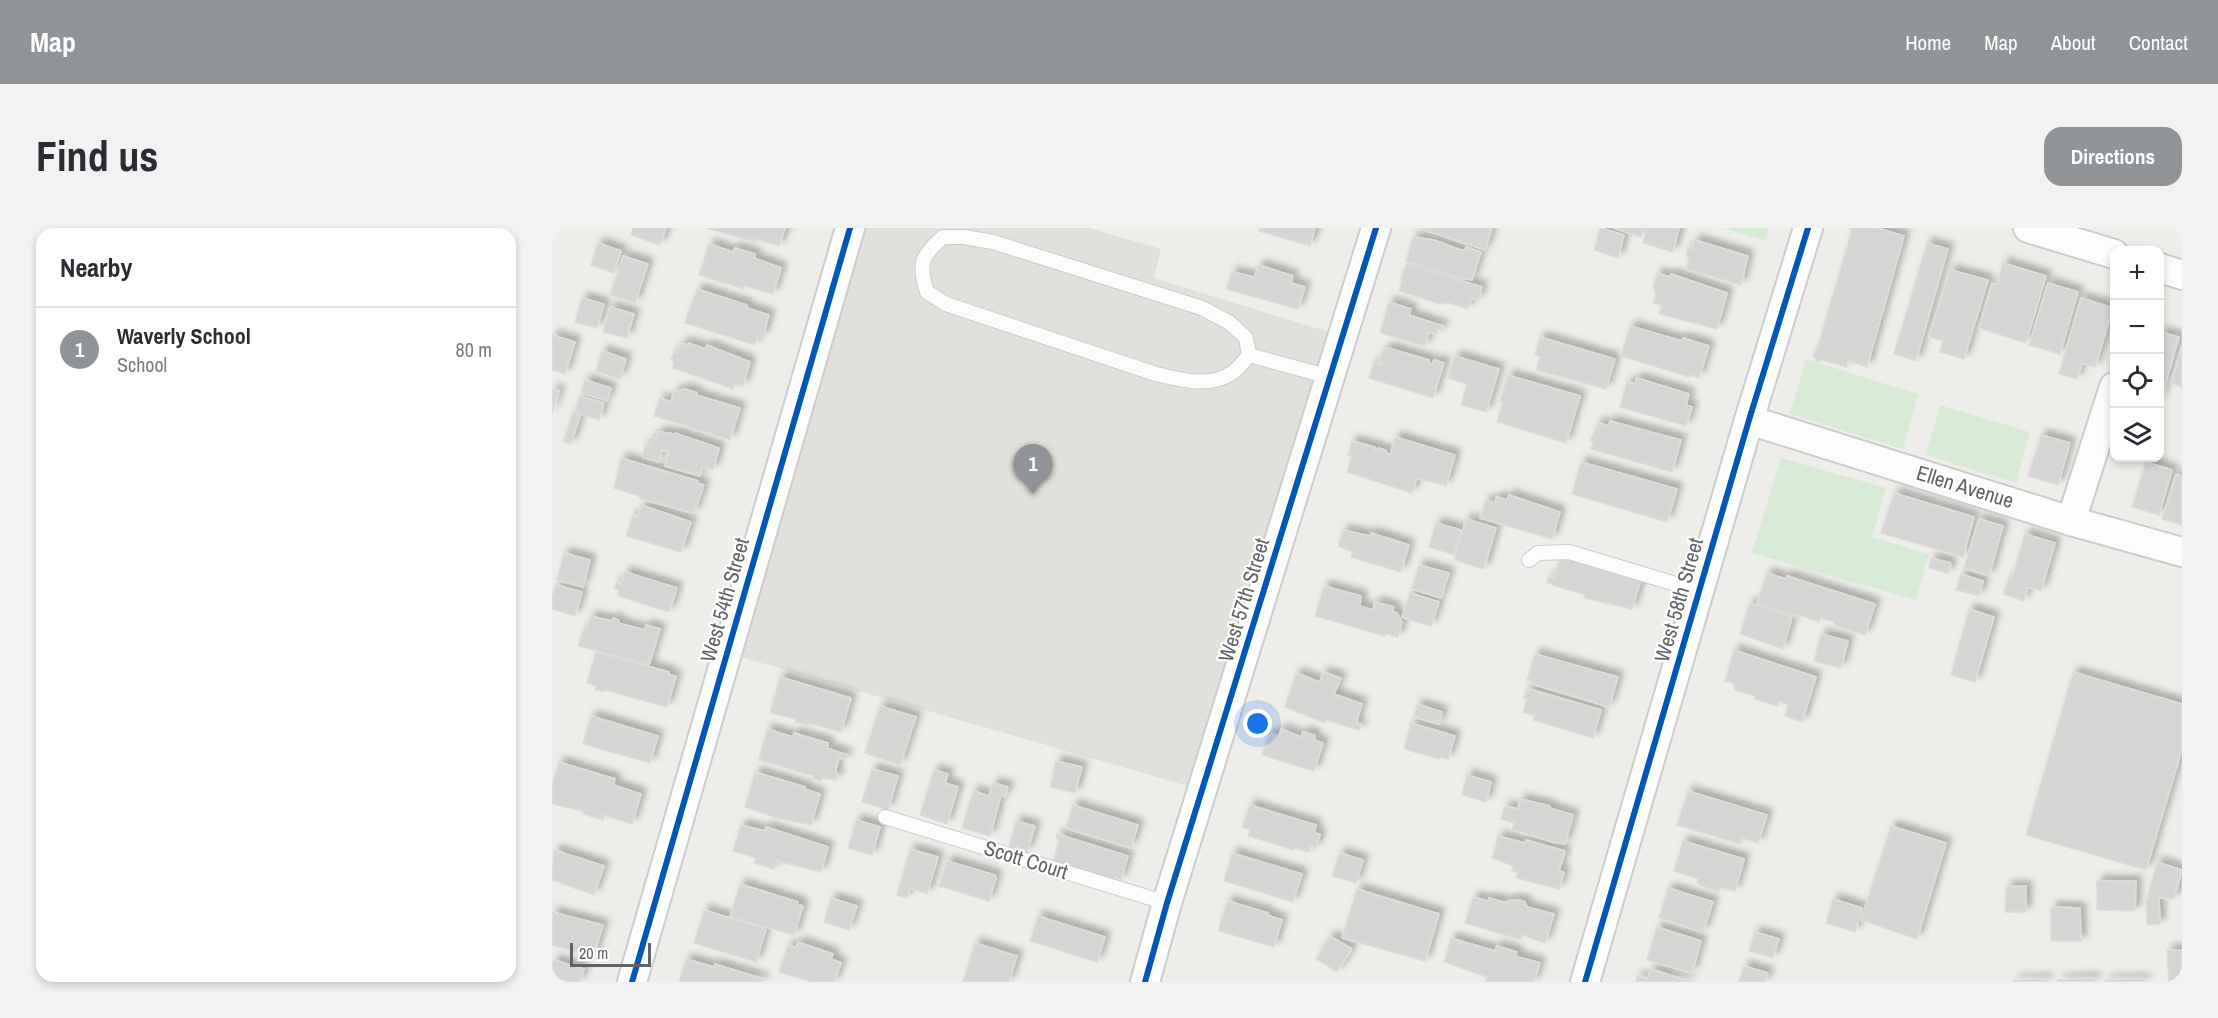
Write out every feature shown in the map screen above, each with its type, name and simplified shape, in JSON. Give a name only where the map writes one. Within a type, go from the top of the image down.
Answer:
[{"type":"street","name":"West 54th Street","points":[[632,982],[850,228]]},
{"type":"street","name":"West 57th Street","points":[[1145,982],[1167,903],[1376,228]]},
{"type":"street","name":"West 58th Street","points":[[1585,982],[1749,420],[1808,228]]},
{"type":"street","points":[[2028,228],[2110,253]]},
{"type":"street","points":[[2164,269],[2182,275]]},
{"type":"street","points":[[2071,520],[2110,402]]},
{"type":"street","name":"Ellen Avenue","points":[[1749,420],[2182,552]]},
{"type":"lane","points":[[943,237],[964,237],[993,242],[1202,308],[1230,323],[1246,338],[1249,356],[1232,373],[1206,382],[1185,381],[1156,374],[946,304],[927,292],[921,272],[928,250],[943,237]]},
{"type":"lane","points":[[1249,356],[1330,377]]},
{"type":"lane","points":[[1529,560],[1538,553],[1569,552],[1699,591]]},
{"type":"lane","name":"Scott Court","points":[[885,816],[1167,903]]},
{"type":"shaded area","points":[[850,228],[1089,228],[1161,249],[1154,278],[1342,336],[1202,790],[727,653]]},
{"type":"green space","points":[[1723,228],[1769,228],[1766,241]]},
{"type":"green space","points":[[1806,359],[1918,394],[1903,449],[1790,414]]},
{"type":"green space","points":[[1940,405],[2030,432],[2016,483],[1926,455]]},
{"type":"green space","points":[[1781,458],[1886,488],[1872,537],[1929,554],[1916,600],[1752,553]]},
{"type":"building","points":[[633,228],[666,228],[660,245],[631,235]]},
{"type":"building","points":[[706,228],[785,228],[779,246],[756,239],[755,242]]},
{"type":"building","points":[[1260,228],[1315,228],[1310,246],[1259,231]]},
{"type":"building","points":[[1419,228],[1492,228],[1485,250]]},
{"type":"building","points":[[1600,228],[1624,235],[1618,258],[1594,250]]},
{"type":"building","points":[[1613,228],[1644,228],[1641,237]]},
{"type":"building","points":[[1647,228],[1679,228],[1673,252],[1643,243]]},
{"type":"building","points":[[1850,228],[1877,228],[1904,236],[1867,367],[1848,361],[1846,367],[1823,360],[1817,362],[1813,355],[1818,346],[1851,233]]},
{"type":"building","points":[[1413,237],[1434,240],[1461,250],[1465,250],[1466,247],[1481,252],[1472,280],[1406,261]]},
{"type":"building","points":[[1695,240],[1748,256],[1741,285],[1686,269],[1689,257],[1686,256],[1688,247],[1692,249]]},
{"type":"building","points":[[598,243],[621,251],[614,273],[591,265]]},
{"type":"building","points":[[1927,243],[1948,249],[1916,361],[1894,354]]},
{"type":"building","points":[[709,244],[733,252],[735,248],[755,254],[754,258],[781,268],[773,294],[745,286],[744,289],[699,275]]},
{"type":"building","points":[[623,256],[648,264],[635,303],[610,295]]},
{"type":"building","points":[[2003,263],[2046,276],[2026,343],[1979,328],[1992,284],[1997,285]]},
{"type":"building","points":[[1407,264],[1482,287],[1478,300],[1471,298],[1468,309],[1446,302],[1446,304],[1437,303],[1399,291],[1402,281],[1400,280]]},
{"type":"building","points":[[1259,265],[1293,276],[1291,283],[1305,287],[1298,309],[1226,289],[1232,272],[1254,277]]},
{"type":"building","points":[[1950,270],[1988,280],[1964,359],[1940,352],[1943,341],[1929,337]]},
{"type":"building","points":[[1657,273],[1670,277],[1671,274],[1727,293],[1717,329],[1659,314],[1662,305],[1653,303],[1656,294],[1653,287]]},
{"type":"building","points":[[2048,283],[2078,292],[2060,354],[2029,345]]},
{"type":"building","points":[[697,289],[747,305],[747,308],[769,315],[763,337],[758,335],[755,345],[685,323]]},
{"type":"building","points":[[582,298],[604,304],[597,328],[575,322]]},
{"type":"building","points":[[2081,298],[2110,307],[2110,318],[2095,367],[2082,363],[2077,379],[2059,374]]},
{"type":"building","points":[[1389,302],[1411,309],[1409,315],[1443,326],[1442,330],[1438,329],[1437,334],[1429,332],[1425,346],[1380,333]]},
{"type":"building","points":[[610,307],[634,314],[627,338],[603,332]]},
{"type":"building","points":[[1630,326],[1709,346],[1699,378],[1621,356]]},
{"type":"building","points":[[2164,333],[2179,337],[2164,388]]},
{"type":"building","points":[[552,335],[575,342],[565,374],[552,370]]},
{"type":"building","points":[[1540,337],[1615,359],[1606,389],[1536,370],[1540,356],[1535,355]]},
{"type":"building","points":[[681,343],[688,345],[689,343],[705,349],[707,345],[750,362],[743,386],[735,384],[733,389],[673,368],[674,362],[671,360],[674,352],[678,353]]},
{"type":"building","points":[[2182,346],[2182,387],[2171,383]]},
{"type":"building","points":[[1388,348],[1429,360],[1428,363],[1432,364],[1434,360],[1444,363],[1433,398],[1369,378],[1374,362],[1381,364],[1379,361],[1382,352]]},
{"type":"building","points":[[602,351],[626,359],[620,379],[596,371]]},
{"type":"building","points":[[1455,356],[1499,369],[1486,412],[1461,405],[1467,384],[1448,378]]},
{"type":"building","points":[[1508,375],[1580,396],[1566,443],[1497,422],[1503,402],[1500,401]]},
{"type":"building","points":[[1637,378],[1689,394],[1686,405],[1692,407],[1686,426],[1620,407],[1627,382],[1635,384]]},
{"type":"building","points":[[585,380],[611,388],[607,401],[581,393]]},
{"type":"building","points":[[552,389],[559,391],[552,414]]},
{"type":"building","points":[[685,389],[697,393],[696,395],[740,408],[730,440],[654,416],[660,398],[671,402],[674,392]]},
{"type":"building","points":[[580,396],[604,403],[599,420],[575,412]]},
{"type":"building","points":[[573,413],[580,416],[571,444],[563,442]]},
{"type":"building","points":[[1610,421],[1681,440],[1672,472],[1591,449],[1593,441],[1590,441],[1598,423],[1609,426]]},
{"type":"building","points":[[658,432],[675,433],[719,448],[713,470],[702,467],[700,476],[665,466],[669,452],[662,450],[659,462],[642,457],[645,445],[649,446],[652,437],[656,439]]},
{"type":"building","points":[[2041,435],[2070,443],[2058,485],[2028,476]]},
{"type":"building","points":[[1395,437],[1455,455],[1446,486],[1417,478],[1412,493],[1347,472],[1352,456],[1348,455],[1352,441],[1375,447],[1374,451],[1378,448],[1385,450],[1390,456]]},
{"type":"building","points":[[621,458],[698,481],[697,483],[704,485],[694,513],[641,499],[639,496],[614,488]]},
{"type":"building","points":[[1581,462],[1677,489],[1667,522],[1572,494]]},
{"type":"building","points":[[2146,462],[2172,470],[2159,515],[2132,507]]},
{"type":"building","points":[[2176,475],[2182,476],[2182,525],[2162,519]]},
{"type":"building","points":[[1894,493],[1974,517],[1963,557],[1881,533]]},
{"type":"building","points":[[1509,495],[1560,512],[1552,539],[1480,518],[1486,500],[1495,503],[1496,497],[1507,500]]},
{"type":"building","points":[[641,505],[691,522],[681,552],[626,536],[633,515],[638,517]]},
{"type":"building","points":[[1466,519],[1496,528],[1484,569],[1454,560]]},
{"type":"building","points":[[1979,519],[2003,526],[1989,576],[1964,568]]},
{"type":"building","points":[[1436,523],[1461,530],[1454,555],[1429,547]]},
{"type":"building","points":[[1343,530],[1370,536],[1371,533],[1409,545],[1401,572],[1351,557],[1353,552],[1338,546]]},
{"type":"building","points":[[2025,534],[2055,543],[2041,591],[2028,587],[2024,601],[2003,594],[2009,578],[2012,578]]},
{"type":"building","points":[[564,553],[590,560],[583,587],[557,580]]},
{"type":"building","points":[[1560,556],[1641,580],[1632,609],[1584,598],[1585,595],[1547,582],[1549,577],[1554,578]]},
{"type":"building","points":[[1931,558],[1951,563],[1948,573],[1929,568]]},
{"type":"building","points":[[1419,565],[1449,573],[1441,598],[1412,589]]},
{"type":"building","points":[[625,572],[677,588],[669,612],[618,596],[619,590],[614,589],[616,583],[621,584]]},
{"type":"building","points":[[1767,573],[1786,579],[1787,576],[1875,604],[1865,635],[1835,626],[1834,622],[1820,618],[1819,622],[1797,614],[1796,617],[1757,603]]},
{"type":"building","points":[[1961,574],[1983,581],[1979,596],[1956,590]]},
{"type":"building","points":[[556,585],[582,592],[575,616],[552,609],[552,597]]},
{"type":"building","points":[[1324,586],[1361,596],[1360,606],[1373,610],[1375,602],[1394,607],[1392,612],[1397,613],[1402,622],[1398,637],[1386,634],[1385,636],[1315,616]]},
{"type":"building","points":[[1410,593],[1439,602],[1431,626],[1402,617]]},
{"type":"building","points":[[1750,603],[1792,617],[1783,649],[1740,634]]},
{"type":"building","points":[[1969,609],[1994,617],[1975,682],[1951,675]]},
{"type":"building","points":[[590,616],[612,621],[613,618],[619,620],[618,623],[645,630],[646,625],[660,629],[649,665],[578,646],[584,628],[587,629]]},
{"type":"building","points":[[1821,634],[1848,641],[1841,668],[1814,661]]},
{"type":"building","points":[[1734,650],[1816,677],[1802,722],[1785,716],[1788,704],[1779,702],[1778,706],[1754,699],[1755,696],[1735,690],[1733,683],[1725,681]]},
{"type":"building","points":[[596,652],[669,672],[669,675],[676,676],[667,707],[605,690],[604,692],[595,690],[596,686],[587,683]]},
{"type":"building","points":[[1535,654],[1618,677],[1609,707],[1532,684],[1527,680]]},
{"type":"building","points":[[1323,672],[1341,678],[1334,694],[1362,704],[1356,723],[1361,725],[1359,730],[1326,720],[1325,723],[1285,707],[1296,673],[1320,682]]},
{"type":"building","points":[[2073,672],[2182,704],[2182,749],[2146,870],[2026,835]]},
{"type":"building","points":[[780,677],[851,698],[841,732],[795,722],[796,719],[770,713]]},
{"type":"building","points":[[1530,689],[1601,710],[1593,738],[1533,720],[1535,716],[1523,712],[1527,699],[1524,698],[1526,690]]},
{"type":"building","points":[[1417,704],[1442,712],[1439,724],[1414,717]]},
{"type":"building","points":[[880,706],[916,717],[900,765],[865,753]]},
{"type":"building","points":[[591,716],[658,736],[650,763],[583,744]]},
{"type":"building","points":[[1411,723],[1455,736],[1448,759],[1440,757],[1439,759],[1404,749]]},
{"type":"building","points":[[767,729],[793,737],[794,733],[828,743],[827,748],[847,755],[845,760],[839,758],[835,773],[838,774],[836,780],[813,779],[814,776],[759,760]]},
{"type":"building","points":[[1281,729],[1301,737],[1303,732],[1315,735],[1314,740],[1323,743],[1314,771],[1262,755],[1269,733],[1279,736]]},
{"type":"building","points":[[1056,761],[1082,767],[1075,793],[1050,787]]},
{"type":"building","points":[[559,762],[615,779],[613,785],[641,794],[632,824],[604,815],[603,820],[583,814],[583,811],[552,804],[552,785]]},
{"type":"building","points":[[872,769],[898,776],[888,810],[862,802]]},
{"type":"building","points":[[934,770],[948,774],[945,783],[958,787],[947,824],[920,815]]},
{"type":"building","points":[[755,772],[805,787],[804,789],[820,794],[811,825],[780,819],[745,807]]},
{"type":"building","points":[[1467,775],[1491,782],[1486,802],[1462,795]]},
{"type":"building","points":[[993,783],[1008,787],[1005,797],[1001,795],[990,836],[962,828],[973,791],[989,796]]},
{"type":"building","points":[[1688,791],[1767,815],[1758,843],[1742,838],[1740,844],[1677,825]]},
{"type":"building","points":[[1520,799],[1550,806],[1549,808],[1573,815],[1565,844],[1512,830],[1514,823],[1501,819],[1505,806],[1518,809]]},
{"type":"building","points":[[1073,805],[1138,825],[1131,848],[1066,828]]},
{"type":"building","points":[[1250,805],[1316,825],[1314,833],[1320,834],[1316,848],[1310,846],[1309,852],[1294,848],[1294,850],[1248,836],[1250,830],[1242,827]]},
{"type":"building","points":[[856,820],[880,827],[872,855],[848,848]]},
{"type":"building","points":[[1016,821],[1035,826],[1027,852],[1009,847]]},
{"type":"building","points":[[741,825],[765,831],[766,827],[828,847],[821,872],[777,861],[774,869],[754,863],[756,858],[733,851]]},
{"type":"building","points":[[1891,826],[1946,843],[1917,939],[1861,920]]},
{"type":"building","points":[[1057,834],[1128,856],[1121,880],[1115,878],[1114,880],[1053,861],[1059,842]]},
{"type":"building","points":[[1498,836],[1525,843],[1526,840],[1565,851],[1559,871],[1564,872],[1559,889],[1516,878],[1518,872],[1512,871],[1513,866],[1492,858]]},
{"type":"building","points":[[1683,841],[1744,859],[1735,891],[1719,887],[1719,892],[1697,884],[1698,879],[1674,871]]},
{"type":"building","points":[[910,849],[938,857],[927,894],[910,888],[907,898],[897,895]]},
{"type":"building","points":[[554,850],[604,866],[594,895],[552,880]]},
{"type":"building","points":[[1232,853],[1302,874],[1293,902],[1224,881]]},
{"type":"building","points":[[1340,853],[1363,860],[1356,883],[1332,876]]},
{"type":"building","points":[[947,861],[995,875],[989,901],[939,886]]},
{"type":"building","points":[[2157,862],[2182,870],[2174,899],[2159,898],[2160,924],[2147,925],[2146,903]]},
{"type":"building","points":[[2097,881],[2136,881],[2135,911],[2097,910]]},
{"type":"building","points":[[740,884],[798,902],[797,904],[803,906],[794,935],[730,917]]},
{"type":"building","points":[[2026,886],[2026,912],[2005,912],[2006,887]]},
{"type":"building","points":[[1668,888],[1713,902],[1703,932],[1659,918]]},
{"type":"building","points":[[1357,889],[1439,914],[1425,961],[1342,938]]},
{"type":"building","points":[[1473,897],[1507,903],[1507,901],[1524,901],[1527,907],[1554,914],[1545,943],[1522,935],[1521,940],[1465,923]]},
{"type":"building","points":[[831,898],[857,906],[849,930],[824,922]]},
{"type":"building","points":[[1833,899],[1862,908],[1855,932],[1826,923]]},
{"type":"building","points":[[1228,901],[1268,913],[1267,915],[1282,920],[1274,947],[1219,931],[1221,918]]},
{"type":"building","points":[[2051,907],[2080,908],[2081,941],[2051,941]]},
{"type":"building","points":[[704,910],[766,929],[756,962],[694,943]]},
{"type":"building","points":[[552,912],[603,925],[594,955],[590,953],[589,956],[552,945]]},
{"type":"building","points":[[1038,916],[1105,937],[1097,962],[1030,941]]},
{"type":"building","points":[[1657,927],[1701,941],[1692,973],[1647,960]]},
{"type":"building","points":[[1755,932],[1779,939],[1773,958],[1749,951]]},
{"type":"building","points":[[1330,936],[1352,949],[1337,972],[1316,959]]},
{"type":"building","points":[[1451,938],[1495,951],[1497,946],[1517,952],[1515,956],[1540,963],[1534,982],[1489,982],[1486,981],[1487,977],[1444,962]]},
{"type":"building","points":[[798,942],[833,954],[831,959],[841,963],[834,982],[812,982],[779,972],[788,945],[796,948]]},
{"type":"building","points":[[975,943],[1017,956],[1009,982],[963,982]]},
{"type":"building","points":[[2167,950],[2182,950],[2182,982],[2169,982]]},
{"type":"building","points":[[686,959],[714,967],[715,964],[763,979],[762,982],[679,982]]},
{"type":"building","points":[[554,960],[584,969],[580,982],[552,982]]},
{"type":"building","points":[[1744,966],[1768,973],[1765,982],[1739,982]]},
{"type":"building","points":[[1651,969],[1691,982],[1636,982],[1637,976],[1648,979]]},
{"type":"building","points":[[2094,978],[2095,982],[2058,982],[2058,980]]},
{"type":"building","points":[[2046,979],[2047,982],[2014,982],[2014,980]]},
{"type":"building","points":[[2145,979],[2145,982],[2105,982],[2105,980]]},
{"type":"cycle path","points":[[632,982],[850,228]]},
{"type":"cycle path","points":[[1145,982],[1167,903],[1376,228]]},
{"type":"cycle path","points":[[1585,982],[1749,420],[1808,228]]},
{"type":"place","name":"Waverly School","points":[[1033,494]]}]
